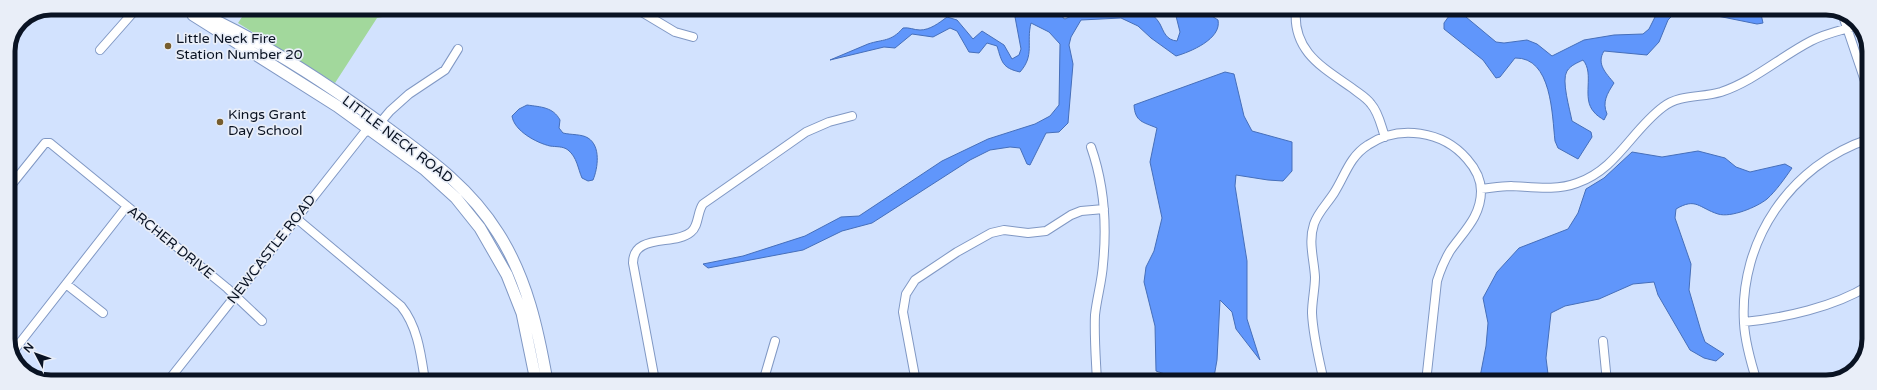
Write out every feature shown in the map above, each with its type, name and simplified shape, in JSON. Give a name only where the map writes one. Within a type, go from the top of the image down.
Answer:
[{"type":"street","points":[[100,50],[131,15]]},
{"type":"street","name":"LITTLE NECK ROAD","points":[[195,15],[238,39],[317,78],[380,123],[452,178],[477,204],[498,234],[517,269],[539,336],[546,375]]},
{"type":"street","name":"LITTLE NECK ROAD","points":[[199,15],[238,39],[369,130],[439,182],[467,210],[490,242],[508,275],[522,313],[535,375]]},
{"type":"street","points":[[646,15],[668,29],[693,37]]},
{"type":"street","points":[[1297,15],[1298,32],[1306,52],[1319,65],[1371,104],[1378,117],[1385,137]]},
{"type":"street","points":[[1844,20],[1862,72]]},
{"type":"street","points":[[1481,189],[1510,186],[1552,188],[1585,180],[1615,160],[1650,119],[1670,102],[1732,88],[1810,42],[1853,27]]},
{"type":"street","name":"NEWCASTLE ROAD","points":[[173,375],[341,161],[369,130],[380,123],[394,107],[409,94],[445,70],[458,49]]},
{"type":"street","points":[[654,375],[634,263],[635,253],[638,249],[647,244],[691,233],[696,227],[700,209],[703,204],[806,132],[829,122],[852,116]]},
{"type":"street","points":[[1323,375],[1312,314],[1315,275],[1311,242],[1313,228],[1317,217],[1335,191],[1344,172],[1354,158],[1368,145],[1385,137],[1416,133],[1426,134],[1446,141],[1457,149],[1473,166],[1480,180],[1481,189],[1480,202],[1472,222],[1451,250],[1438,276],[1426,375]]},
{"type":"street","points":[[1755,375],[1746,342],[1744,322],[1744,291],[1751,258],[1762,231],[1780,201],[1802,178],[1821,162],[1839,151],[1862,141]]},
{"type":"street","name":"ARCHER DRIVE","points":[[15,180],[45,143],[48,142],[227,288],[262,321]]},
{"type":"street","points":[[1091,147],[1097,164],[1104,209],[1103,265],[1095,317],[1097,375]]},
{"type":"street","points":[[16,347],[127,206]]},
{"type":"street","points":[[915,375],[904,312],[906,294],[915,280],[957,252],[991,234],[1004,230],[1036,233],[1046,231],[1071,215],[1104,209]]},
{"type":"street","points":[[296,218],[401,306],[412,322],[416,332],[424,375]]},
{"type":"street","points":[[66,284],[103,313]]},
{"type":"street","points":[[1744,322],[1766,320],[1805,311],[1846,298],[1862,289]]},
{"type":"street","points":[[765,375],[775,341]]},
{"type":"street","points":[[1604,341],[1606,375]]},
{"type":"green space","points":[[243,15],[394,15],[377,18],[335,83],[238,23]]},
{"type":"water","points":[[1021,15],[1063,15],[1063,18],[1065,19],[1073,15],[1153,15],[1159,22],[1166,35],[1170,39],[1177,41],[1180,32],[1176,15],[1210,15],[1218,20],[1218,27],[1215,33],[1204,44],[1176,56],[1151,38],[1138,26],[1121,18],[1081,20],[1071,37],[1069,45],[1073,64],[1068,123],[1059,132],[1046,133],[1030,165],[1027,164],[1020,148],[1010,147],[990,150],[970,160],[872,223],[842,231],[803,250],[708,268],[703,264],[743,256],[805,236],[841,217],[859,216],[942,161],[988,139],[1035,124],[1050,116],[1059,105],[1060,44],[1049,32],[1031,23],[1029,54],[1025,66],[1020,72],[1004,64],[997,46],[987,43],[979,53],[969,52],[957,31],[950,28],[933,37],[912,34],[895,48],[884,47],[830,60],[868,44],[891,38],[899,33],[903,28],[920,30],[927,29],[947,17],[957,20],[973,39],[982,31],[1004,45],[1012,59],[1019,55],[1021,49],[1015,17]]},
{"type":"water","points":[[1450,15],[1466,15],[1466,17],[1496,42],[1504,43],[1527,40],[1537,44],[1552,56],[1584,40],[1614,35],[1643,34],[1649,29],[1656,15],[1673,15],[1668,20],[1659,42],[1647,55],[1604,51],[1601,60],[1603,68],[1614,83],[1606,98],[1605,106],[1607,114],[1604,120],[1594,112],[1590,106],[1588,100],[1588,72],[1583,60],[1572,66],[1567,71],[1565,75],[1566,95],[1572,121],[1591,132],[1592,137],[1578,159],[1558,148],[1555,141],[1553,117],[1548,89],[1543,77],[1536,67],[1527,60],[1515,58],[1500,77],[1496,78],[1483,60],[1444,29],[1444,23]]},
{"type":"water","points":[[1713,15],[1761,15],[1763,23],[1757,24]]},
{"type":"water","points":[[1225,72],[1234,74],[1244,116],[1252,131],[1292,142],[1292,171],[1283,181],[1236,175],[1235,186],[1247,261],[1247,319],[1260,360],[1236,329],[1232,312],[1220,300],[1217,360],[1214,375],[1168,375],[1156,371],[1155,326],[1144,282],[1146,267],[1154,251],[1162,218],[1150,162],[1157,128],[1144,123],[1138,118],[1134,105]]},
{"type":"water","points":[[527,105],[542,107],[554,112],[560,120],[559,128],[563,133],[583,136],[592,142],[597,152],[597,164],[593,180],[588,181],[582,178],[575,160],[568,150],[539,142],[527,136],[517,127],[512,116],[519,109]]},
{"type":"water","points":[[1698,151],[1725,158],[1736,167],[1750,172],[1785,164],[1792,168],[1767,199],[1744,211],[1723,215],[1693,204],[1688,204],[1676,209],[1675,218],[1691,264],[1689,290],[1701,331],[1705,342],[1724,354],[1716,361],[1704,358],[1690,350],[1658,295],[1654,282],[1633,284],[1599,299],[1565,306],[1551,313],[1546,358],[1548,375],[1480,375],[1486,346],[1488,323],[1483,298],[1497,272],[1519,248],[1568,229],[1578,213],[1586,189],[1604,178],[1632,152],[1662,157]]},
{"type":"place","name":"Little Neck Fire Station Number 20","points":[[168,46]]},
{"type":"place","name":"Kings Grant Day School","points":[[220,122]]}]
